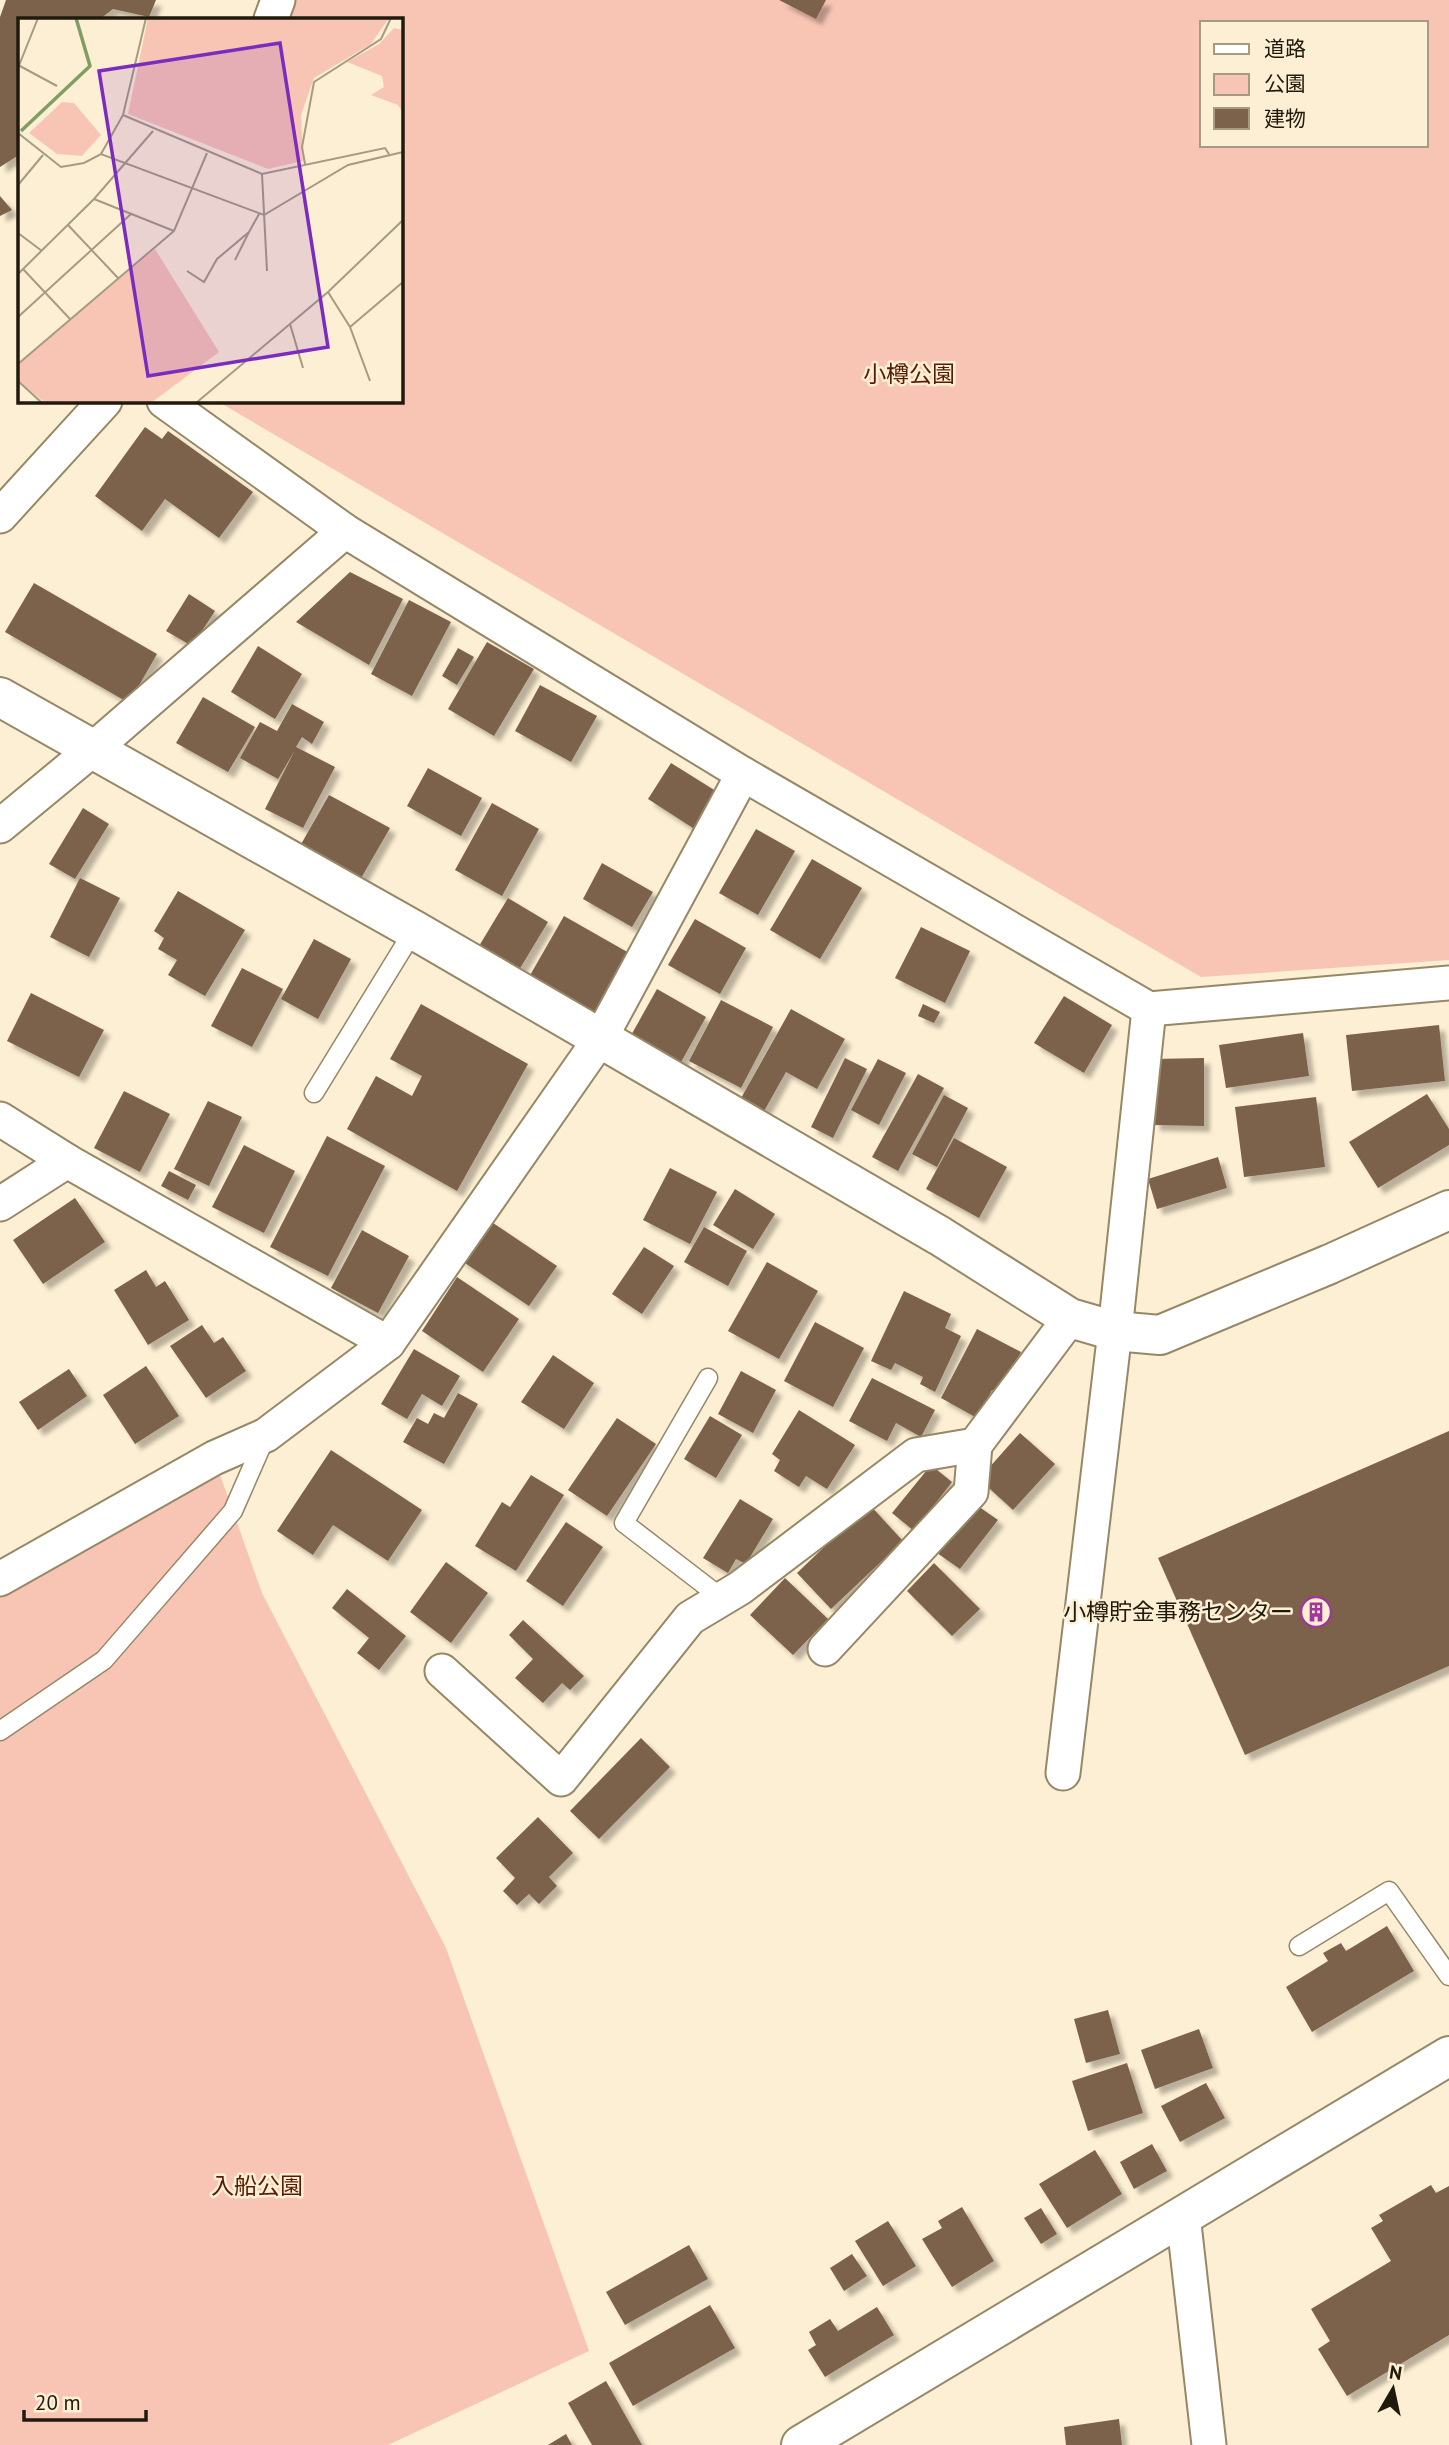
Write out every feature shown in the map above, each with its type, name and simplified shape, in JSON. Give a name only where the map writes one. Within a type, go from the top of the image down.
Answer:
[{"type":"street","points":[[271,18],[278,0]]},
{"type":"street","points":[[0,516],[104,402]]},
{"type":"street","points":[[165,402],[345,531],[743,774],[1149,1009],[1449,983]]},
{"type":"street","points":[[0,826],[345,531]]},
{"type":"street","points":[[0,697],[414,930],[940,1236],[1070,1318],[1115,1331],[1160,1335],[1330,1265],[1449,1210]]},
{"type":"street","points":[[0,1579],[214,1458],[266,1435],[388,1343],[600,1039],[743,774]]},
{"type":"street","points":[[1063,1773],[1115,1331],[1149,1009]]},
{"type":"street","points":[[0,1119],[67,1161],[388,1343]]},
{"type":"street","points":[[0,1204],[67,1161]]},
{"type":"street","points":[[825,1649],[971,1492],[975,1445],[1070,1318]]},
{"type":"street","points":[[442,1671],[561,1779],[690,1618],[740,1588],[916,1455],[975,1445]]},
{"type":"street","points":[[800,2445],[1449,2056]]},
{"type":"street","points":[[1183,2215],[1209,2445]]},
{"type":"lane","points":[[314,1093],[414,930]]},
{"type":"lane","points":[[708,1378],[624,1523],[723,1599]]},
{"type":"lane","points":[[0,1731],[104,1660],[233,1511],[266,1435]]},
{"type":"lane","points":[[1299,1946],[1389,1891],[1449,1976]]},
{"type":"green space","name":"小樽公園","points":[[295,0],[1449,0],[1449,960],[1201,977],[219,402],[402,402],[402,18],[288,18]]},
{"type":"green space","name":"入船公園","points":[[214,1458],[262,1593],[446,1948],[589,2351],[388,2445],[0,2445],[0,1588]]},
{"type":"building","points":[[6,0],[156,0],[149,17],[113,9],[101,18],[18,18],[18,156],[0,167],[0,17]]},
{"type":"building","points":[[779,0],[826,0],[816,19]]},
{"type":"building","points":[[0,196],[12,210],[0,216]]},
{"type":"building","points":[[145,427],[162,439],[168,431],[253,492],[219,538],[165,499],[142,531],[95,496]]},
{"type":"building","points":[[350,572],[403,599],[369,665],[296,622]]},
{"type":"building","points":[[34,583],[157,654],[129,703],[5,632]]},
{"type":"building","points":[[189,594],[215,611],[192,646],[166,631]]},
{"type":"building","points":[[409,600],[451,622],[412,696],[371,674]]},
{"type":"building","points":[[487,642],[534,669],[494,736],[448,709]]},
{"type":"building","points":[[258,646],[302,674],[275,719],[231,692]]},
{"type":"building","points":[[458,648],[474,657],[457,685],[442,676]]},
{"type":"building","points":[[540,685],[597,716],[571,762],[515,731]]},
{"type":"building","points":[[203,697],[255,727],[228,772],[176,743]]},
{"type":"building","points":[[292,704],[324,722],[312,744],[302,737],[296,747],[335,767],[303,828],[265,809],[295,750],[278,779],[240,758],[260,722],[277,731]]},
{"type":"building","points":[[671,763],[719,793],[696,830],[648,799]]},
{"type":"building","points":[[428,768],[482,798],[461,836],[407,806]]},
{"type":"building","points":[[329,795],[390,828],[360,880],[300,846]]},
{"type":"building","points":[[492,803],[539,829],[502,896],[455,870]]},
{"type":"building","points":[[83,808],[109,824],[75,879],[49,864]]},
{"type":"building","points":[[756,829],[795,851],[758,915],[719,893]]},
{"type":"building","points":[[812,859],[862,888],[820,959],[770,930]]},
{"type":"building","points":[[602,863],[653,892],[632,927],[583,899]]},
{"type":"building","points":[[80,878],[120,898],[89,957],[50,937]]},
{"type":"building","points":[[178,891],[245,930],[205,996],[168,975],[177,960],[158,949],[164,938],[154,931]]},
{"type":"building","points":[[508,898],[548,922],[516,975],[476,951]]},
{"type":"building","points":[[564,916],[629,953],[595,1013],[529,977]]},
{"type":"building","points":[[695,919],[746,948],[720,994],[668,965]]},
{"type":"building","points":[[921,927],[970,951],[945,1003],[895,978]]},
{"type":"building","points":[[314,939],[351,959],[318,1019],[281,999]]},
{"type":"building","points":[[242,968],[283,989],[252,1047],[211,1026]]},
{"type":"building","points":[[657,989],[706,1017],[675,1073],[625,1046]]},
{"type":"building","points":[[31,993],[104,1030],[79,1077],[7,1041]]},
{"type":"building","points":[[1064,996],[1112,1025],[1084,1073],[1034,1043]]},
{"type":"building","points":[[721,1000],[773,1027],[741,1088],[689,1061]]},
{"type":"building","points":[[421,1004],[528,1064],[457,1191],[347,1129],[376,1076],[412,1096],[422,1076],[390,1059]]},
{"type":"building","points":[[923,1004],[940,1012],[934,1023],[918,1016]]},
{"type":"building","points":[[791,1009],[845,1039],[817,1089],[786,1072],[763,1113],[740,1100]]},
{"type":"building","points":[[1439,1025],[1445,1081],[1352,1091],[1346,1035]]},
{"type":"building","points":[[1303,1033],[1309,1076],[1226,1088],[1219,1045]]},
{"type":"building","points":[[845,1058],[867,1069],[833,1138],[811,1127]]},
{"type":"building","points":[[1204,1058],[1204,1126],[1154,1125],[1153,1059]]},
{"type":"building","points":[[878,1059],[906,1073],[879,1125],[851,1110]]},
{"type":"building","points":[[918,1074],[944,1088],[898,1171],[872,1157]]},
{"type":"building","points":[[124,1091],[170,1114],[140,1172],[94,1148]]},
{"type":"building","points":[[1427,1094],[1449,1129],[1449,1145],[1378,1188],[1349,1142]]},
{"type":"building","points":[[944,1095],[968,1108],[937,1167],[912,1154]]},
{"type":"building","points":[[1316,1097],[1325,1167],[1244,1177],[1235,1107]]},
{"type":"building","points":[[208,1101],[242,1117],[209,1186],[174,1169]]},
{"type":"building","points":[[327,1136],[385,1166],[328,1276],[270,1247]]},
{"type":"building","points":[[954,1138],[1007,1167],[979,1218],[926,1189]]},
{"type":"building","points":[[244,1145],[295,1171],[264,1233],[212,1207]]},
{"type":"building","points":[[1218,1157],[1227,1188],[1157,1209],[1148,1179]]},
{"type":"building","points":[[670,1168],[717,1192],[690,1244],[643,1220]]},
{"type":"building","points":[[169,1171],[196,1185],[188,1200],[161,1186]]},
{"type":"building","points":[[735,1189],[775,1214],[753,1249],[713,1225]]},
{"type":"building","points":[[75,1198],[105,1242],[43,1284],[13,1240]]},
{"type":"building","points":[[487,1219],[557,1266],[529,1306],[459,1259]]},
{"type":"building","points":[[704,1227],[747,1251],[728,1286],[684,1262]]},
{"type":"building","points":[[362,1230],[409,1256],[378,1313],[331,1288]]},
{"type":"building","points":[[644,1247],[674,1266],[642,1314],[612,1294]]},
{"type":"building","points":[[767,1262],[818,1291],[779,1359],[728,1331]]},
{"type":"building","points":[[146,1270],[156,1287],[165,1281],[189,1320],[148,1345],[114,1290]]},
{"type":"building","points":[[457,1277],[519,1319],[483,1372],[422,1331]]},
{"type":"building","points":[[904,1291],[951,1314],[945,1328],[961,1336],[935,1392],[920,1384],[923,1377],[895,1363],[891,1370],[871,1361]]},
{"type":"building","points":[[815,1322],[864,1348],[833,1407],[784,1381]]},
{"type":"building","points":[[202,1325],[214,1343],[223,1337],[246,1371],[206,1398],[170,1346]]},
{"type":"building","points":[[977,1329],[1021,1352],[998,1394],[992,1390],[977,1418],[941,1398]]},
{"type":"building","points":[[414,1349],[460,1376],[442,1406],[422,1394],[407,1419],[381,1404]]},
{"type":"building","points":[[553,1355],[594,1383],[564,1429],[521,1402]]},
{"type":"building","points":[[146,1366],[179,1416],[135,1444],[103,1395]]},
{"type":"building","points":[[69,1369],[87,1396],[38,1430],[19,1402]]},
{"type":"building","points":[[741,1371],[776,1390],[753,1433],[718,1414]]},
{"type":"building","points":[[872,1378],[935,1410],[921,1437],[896,1423],[887,1441],[849,1421]]},
{"type":"building","points":[[458,1393],[478,1404],[444,1464],[403,1442],[417,1418],[428,1424],[434,1413],[444,1418]]},
{"type":"building","points":[[799,1410],[855,1445],[827,1489],[806,1476],[799,1487],[774,1471],[780,1460],[772,1454]]},
{"type":"building","points":[[710,1416],[742,1435],[716,1478],[684,1459]]},
{"type":"building","points":[[617,1418],[656,1444],[607,1516],[568,1490]]},
{"type":"building","name":"小樽貯金事務センター","points":[[1449,1431],[1449,1666],[1245,1755],[1158,1558]]},
{"type":"building","points":[[1020,1433],[1055,1464],[1013,1510],[979,1479]]},
{"type":"building","points":[[331,1450],[422,1510],[388,1561],[333,1525],[313,1555],[277,1531]]},
{"type":"building","points":[[931,1465],[952,1482],[914,1531],[892,1513]]},
{"type":"building","points":[[531,1475],[564,1495],[516,1571],[475,1546],[502,1502],[510,1507]]},
{"type":"building","points":[[740,1499],[773,1519],[746,1564],[736,1559],[728,1573],[703,1558]]},
{"type":"building","points":[[869,1504],[903,1541],[831,1609],[797,1573]]},
{"type":"building","points":[[975,1504],[998,1520],[960,1569],[937,1553]]},
{"type":"building","points":[[566,1522],[603,1547],[563,1606],[526,1581]]},
{"type":"building","points":[[446,1562],[488,1593],[451,1643],[410,1612]]},
{"type":"building","points":[[934,1563],[980,1609],[952,1636],[907,1591]]},
{"type":"building","points":[[785,1578],[828,1619],[793,1655],[750,1615]]},
{"type":"building","points":[[347,1589],[406,1636],[379,1670],[357,1653],[369,1638],[332,1608]]},
{"type":"building","points":[[523,1620],[584,1676],[570,1690],[562,1683],[543,1703],[515,1678],[533,1659],[509,1635]]},
{"type":"building","points":[[641,1738],[670,1767],[599,1839],[570,1811]]},
{"type":"building","points":[[538,1817],[573,1853],[549,1877],[557,1886],[539,1904],[529,1894],[517,1905],[503,1891],[515,1878],[496,1858]]},
{"type":"building","points":[[1387,1926],[1414,1971],[1312,2032],[1286,1987],[1328,1961],[1323,1953],[1341,1943],[1346,1951]]},
{"type":"building","points":[[1108,2010],[1120,2054],[1086,2063],[1074,2019]]},
{"type":"building","points":[[1199,2029],[1213,2068],[1155,2089],[1141,2050]]},
{"type":"building","points":[[1127,2063],[1143,2113],[1088,2131],[1072,2081]]},
{"type":"building","points":[[1206,2083],[1225,2118],[1180,2142],[1161,2106]]},
{"type":"building","points":[[1152,2144],[1167,2171],[1134,2189],[1120,2162]]},
{"type":"building","points":[[1095,2150],[1122,2194],[1067,2228],[1039,2184]]},
{"type":"building","points":[[1431,2185],[1436,2193],[1449,2186],[1449,2335],[1347,2396],[1318,2349],[1330,2341],[1311,2309],[1391,2261],[1371,2228],[1383,2221],[1379,2215]]},
{"type":"building","points":[[962,2207],[994,2261],[952,2287],[922,2239],[942,2228],[938,2221]]},
{"type":"building","points":[[1041,2208],[1057,2234],[1041,2244],[1024,2218]]},
{"type":"building","points":[[888,2221],[916,2266],[883,2286],[855,2241]]},
{"type":"building","points":[[689,2245],[708,2279],[625,2325],[606,2292]]},
{"type":"building","points":[[852,2254],[867,2276],[844,2291],[830,2268]]},
{"type":"building","points":[[710,2305],[735,2348],[633,2406],[609,2363]]},
{"type":"building","points":[[877,2307],[894,2335],[825,2377],[808,2350],[816,2345],[809,2332],[830,2319],[838,2331]]},
{"type":"building","points":[[606,2381],[642,2445],[592,2445],[568,2403]]},
{"type":"building","points":[[1119,2419],[1122,2445],[1066,2445],[1064,2427]]},
{"type":"building","points":[[566,2434],[572,2445],[548,2445]]},
{"type":"place","name":"小樽貯金事務センター","points":[[1316,1612]]}]
